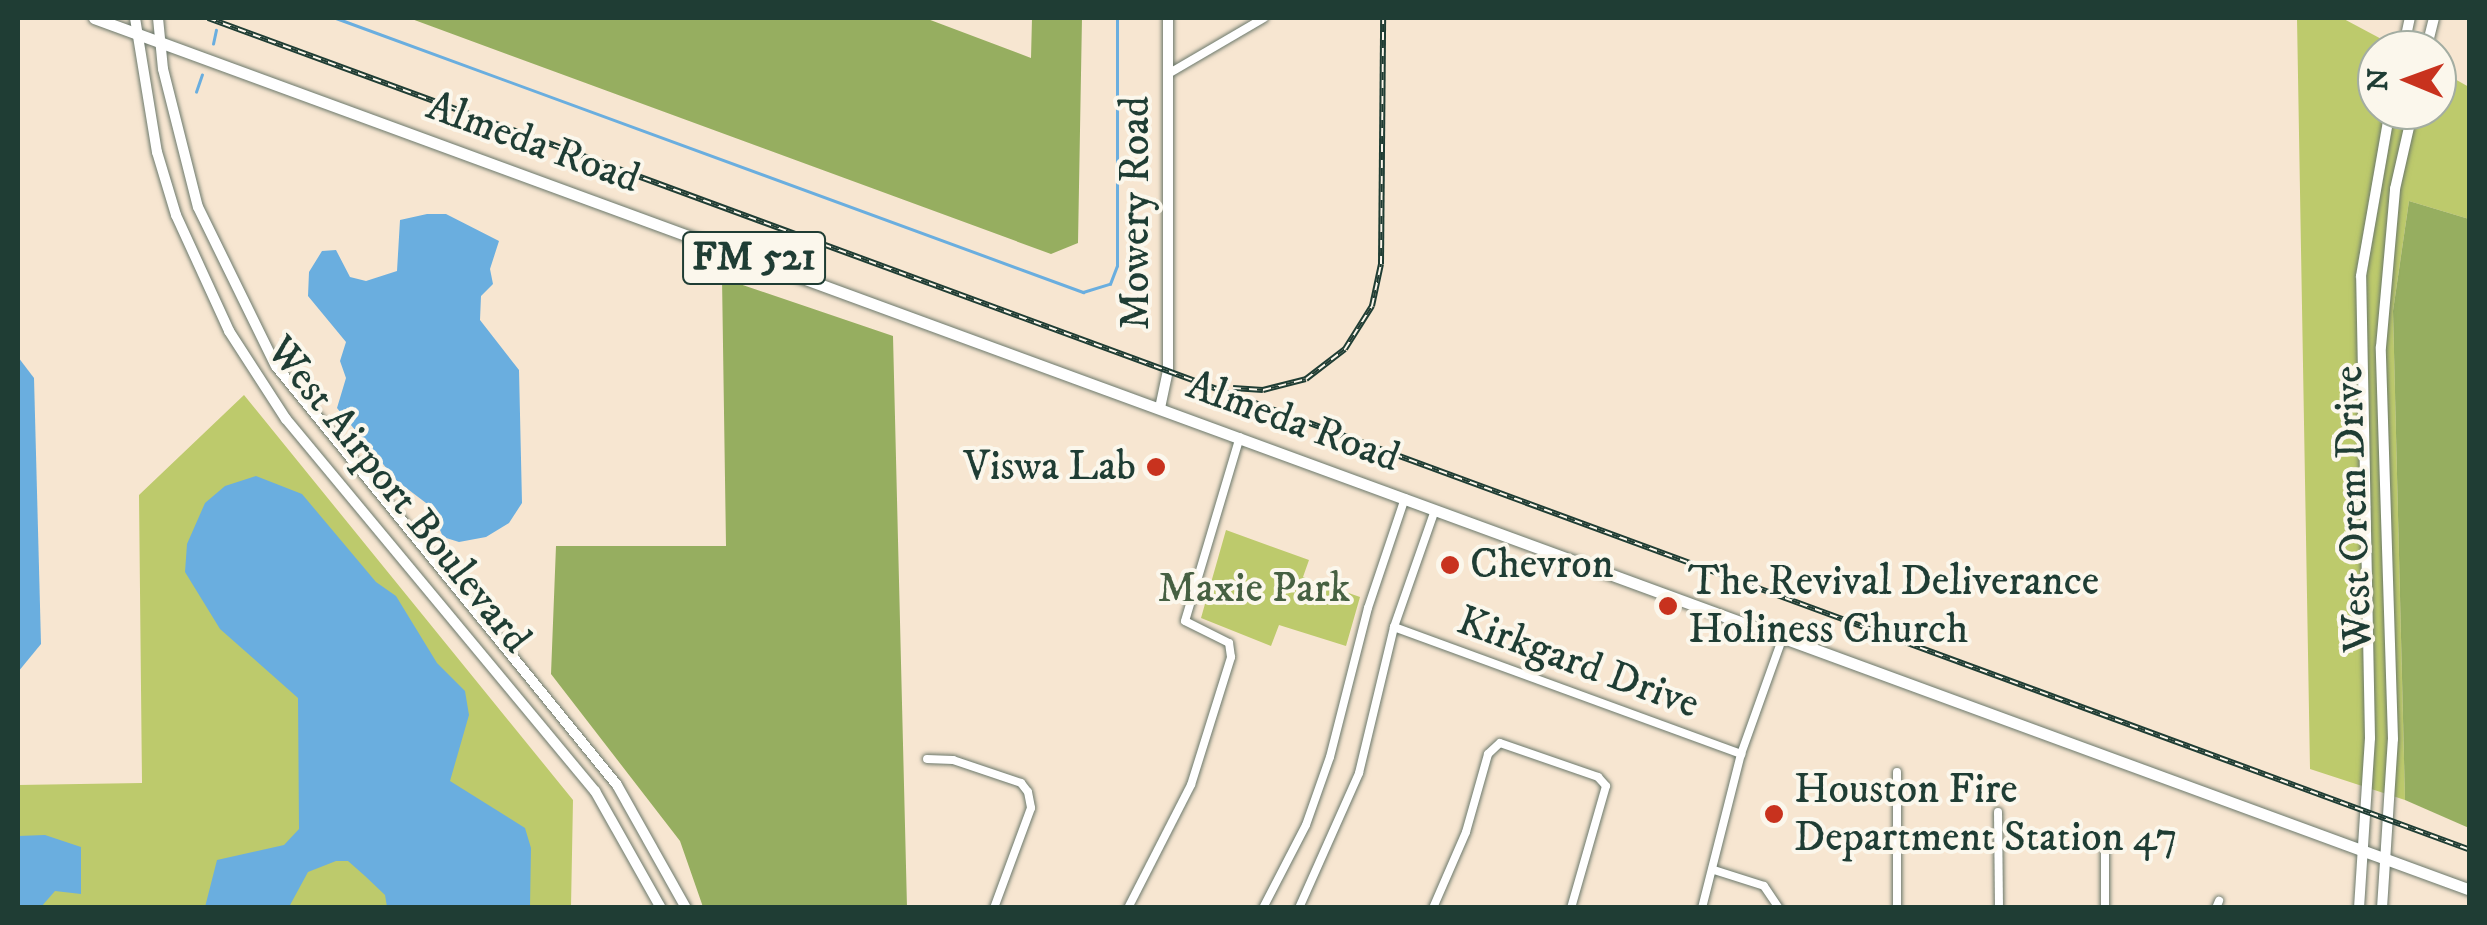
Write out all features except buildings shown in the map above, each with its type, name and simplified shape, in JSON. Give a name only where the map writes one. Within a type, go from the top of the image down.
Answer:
[{"type":"main road","name":"Almeda Road","points":[[94,18],[2470,890]]},
{"type":"main road","name":"West Airport Boulevard","points":[[135,18],[140,80],[176,215],[254,373],[614,818],[661,908]]},
{"type":"main road","name":"West Airport Boulevard","points":[[158,18],[198,208],[276,366],[636,811],[686,908]]},
{"type":"main road","name":"Mowery Road","points":[[1160,408],[1168,371],[1168,18]]},
{"type":"main road","name":"West Orem Drive","points":[[2359,908],[2369,650],[2359,347],[2373,185],[2385,130]]},
{"type":"main road","name":"West Orem Drive","points":[[2382,908],[2392,650],[2381,347],[2395,189],[2408,130]]},
{"type":"main road","points":[[176,215],[198,208]]},
{"type":"main road","points":[[2364,508],[2386,507]]},
{"type":"main road","points":[[429,591],[448,578]]},
{"type":"main road","points":[[542,726],[560,714]]},
{"type":"main road","points":[[651,886],[670,875]]},
{"type":"street","points":[[1168,74],[1264,18]]},
{"type":"street","points":[[2373,185],[2395,189]]},
{"type":"street","points":[[2359,347],[2381,347]]},
{"type":"street","points":[[1128,908],[1190,786],[1225,685],[1229,643],[1186,621],[1240,438]]},
{"type":"street","points":[[1263,908],[1306,825],[1330,757],[1368,608],[1406,498]]},
{"type":"street","points":[[1299,908],[1359,772],[1394,627],[1435,510]]},
{"type":"street","name":"Kirkgard Drive","points":[[1394,627],[1741,754]]},
{"type":"street","points":[[1702,908],[1741,754],[1783,638]]},
{"type":"street","points":[[2369,650],[2392,650]]},
{"type":"street","points":[[1433,908],[1466,832],[1491,746],[1518,748],[1598,777],[1606,786],[1571,908]]},
{"type":"street","points":[[927,760],[970,766],[1021,783],[1028,792],[1030,808],[994,908]]},
{"type":"street","points":[[1897,772],[1897,908]]},
{"type":"street","points":[[1998,812],[1999,908]]},
{"type":"street","points":[[2105,908],[2106,847]]},
{"type":"street","points":[[1714,870],[1764,886],[1779,908]]},
{"type":"green space","points":[[409,18],[925,18],[1031,58],[1032,18],[1082,18],[1078,243],[1051,254]]},
{"type":"green space","points":[[2297,18],[2342,18],[2364,30],[2357,30],[2357,130],[2457,130],[2457,80],[2469,87],[2469,219],[2409,201],[2393,311],[2405,800],[2310,769]]},
{"type":"green space","points":[[2409,201],[2469,219],[2469,828],[2405,800],[2393,311]]},
{"type":"green space","points":[[722,278],[893,336],[907,907],[703,907],[680,841],[551,674],[556,546],[726,546]]},
{"type":"green space","points":[[244,395],[573,800],[571,907],[18,907],[18,785],[142,783],[139,495]]},
{"type":"green space","name":"Maxie Park","points":[[1226,530],[1309,560],[1303,577],[1360,597],[1346,646],[1279,625],[1271,646],[1201,618]]},
{"type":"water","points":[[446,214],[499,241],[490,269],[493,284],[481,296],[480,320],[519,370],[522,503],[509,523],[486,537],[459,542],[443,537],[430,506],[397,481],[337,408],[346,378],[340,361],[346,342],[308,296],[309,272],[322,251],[336,250],[350,277],[366,281],[397,271],[400,220]]},
{"type":"water","points":[[18,357],[34,378],[41,644],[18,672]]},
{"type":"water","points":[[256,476],[302,494],[376,582],[396,596],[437,663],[465,691],[469,715],[450,781],[525,828],[531,848],[530,907],[387,907],[385,895],[365,876],[348,861],[336,861],[308,872],[289,907],[205,907],[217,860],[284,845],[299,829],[298,698],[220,629],[185,572],[187,544],[205,503],[225,486]]},
{"type":"water","points":[[45,835],[81,847],[81,894],[55,891],[41,907],[18,907],[18,836]]},
{"type":"waterway","points":[[336,18],[1083,292],[1110,284],[1117,266],[1117,18]]},
{"type":"waterway","points":[[213,44],[216,30]]},
{"type":"waterway","points":[[196,92],[202,75]]},
{"type":"railway","points":[[208,18],[2470,850]]},
{"type":"railway","points":[[1233,388],[1263,390],[1306,379],[1345,349],[1372,306],[1381,264],[1383,18]]},
{"type":"place","name":"Viswa Lab","points":[[1156,467]]},
{"type":"place","name":"Chevron","points":[[1450,565]]},
{"type":"place","name":"The Revival Deliverance Holiness Church","points":[[1668,606]]},
{"type":"place","name":"Houston Fire Department Station 47","points":[[1774,814]]}]
